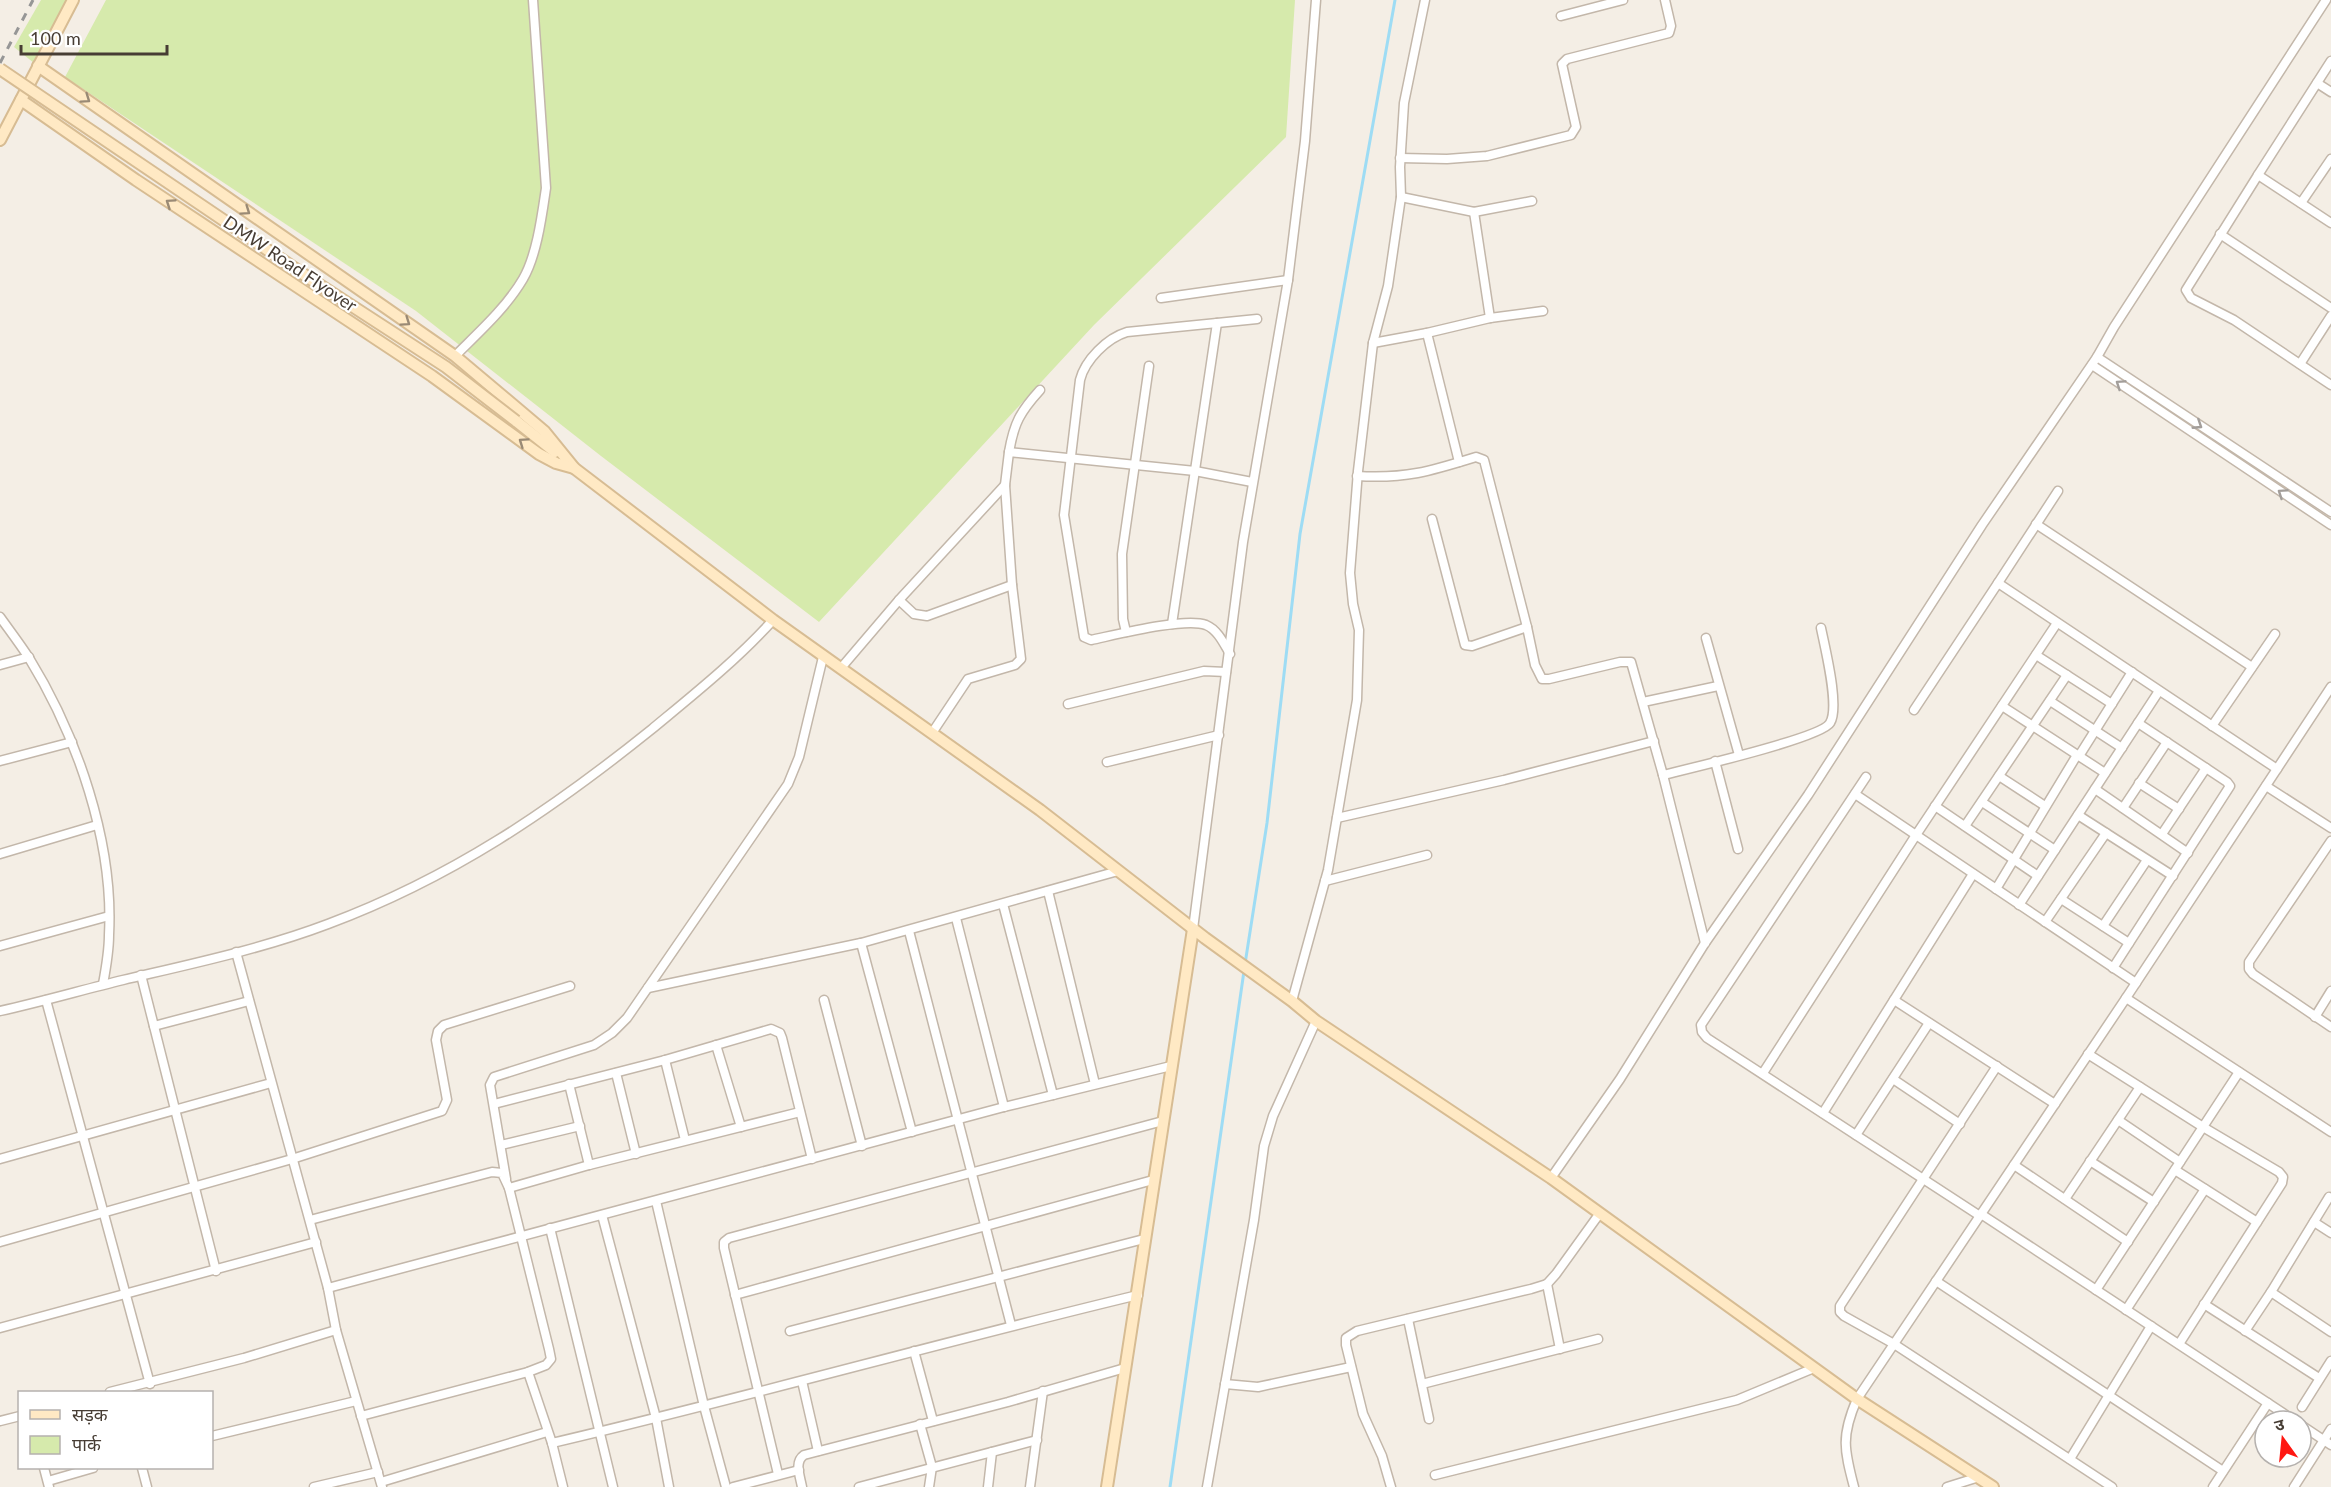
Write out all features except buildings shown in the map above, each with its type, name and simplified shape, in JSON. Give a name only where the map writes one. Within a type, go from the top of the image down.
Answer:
[{"type":"main road","points":[[0,140],[73,0]]},
{"type":"main road","points":[[38,66],[455,356],[544,431],[574,468],[823,657],[1040,810],[1316,1021],[1551,1178],[1857,1399],[1993,1487]]},
{"type":"main road","name":"DMW Road Flyover","points":[[0,69],[309,278],[446,367],[574,468]]},
{"type":"main road","points":[[21,100],[146,187],[432,376],[539,454],[556,463],[574,468]]},
{"type":"main road","points":[[1107,1487],[1193,929]]},
{"type":"street","points":[[455,356],[508,302],[525,276],[542,215],[546,188],[533,0]]},
{"type":"street","points":[[1193,929],[1252,482],[1288,280],[1305,141],[1316,0]]},
{"type":"street","points":[[1292,1001],[1325,881],[1357,700],[1359,630],[1353,604],[1350,573],[1358,476],[1373,343],[1388,286],[1401,197],[1400,158],[1404,103],[1425,0]]},
{"type":"street","points":[[1561,16],[1623,0]]},
{"type":"street","points":[[1400,158],[1447,159],[1487,156],[1571,135],[1576,128],[1562,64],[1567,59],[1669,33],[1671,26],[1665,0]]},
{"type":"street","points":[[1551,1178],[1620,1079],[1705,943],[1808,795],[1982,525],[2092,365],[2114,327],[2326,0]]},
{"type":"street","points":[[2331,61],[2187,286],[2187,293],[2191,298],[2234,320],[2331,385]]},
{"type":"street","points":[[2317,83],[2331,92]]},
{"type":"street","points":[[2301,203],[2331,159]]},
{"type":"street","points":[[2258,175],[2331,223]]},
{"type":"street","points":[[1401,197],[1474,212],[1532,201]]},
{"type":"street","points":[[1474,212],[1490,318]]},
{"type":"street","points":[[2220,234],[2331,308]]},
{"type":"street","points":[[1161,297],[1288,280]]},
{"type":"street","points":[[1373,343],[1490,318],[1543,311]]},
{"type":"street","points":[[2300,364],[2331,316]]},
{"type":"street","points":[[1230,654],[1219,637],[1207,626],[1172,624],[1091,640],[1084,637],[1064,515],[1085,365],[1113,338],[1127,332],[1257,319]]},
{"type":"street","points":[[1172,624],[1217,323]]},
{"type":"street","points":[[1426,333],[1459,462]]},
{"type":"street","points":[[2097,357],[2331,512]]},
{"type":"street","points":[[2092,365],[2331,525]]},
{"type":"street","points":[[1125,632],[1122,554],[1149,366]]},
{"type":"street","points":[[932,733],[963,684],[968,680],[1019,663],[1021,656],[1012,585],[1005,485],[1014,428],[1020,414],[1040,390]]},
{"type":"street","points":[[1009,452],[1195,471],[1252,482]]},
{"type":"street","points":[[1358,476],[1383,478],[1408,476],[1476,457],[1480,457],[1486,465],[1535,665],[1542,679],[1628,661],[1634,670],[1705,943]]},
{"type":"street","points":[[841,668],[899,600],[1005,485]]},
{"type":"street","points":[[1914,710],[2058,491]]},
{"type":"street","points":[[1432,519],[1465,645],[1472,646],[1527,627]]},
{"type":"street","points":[[2036,524],[2252,668]]},
{"type":"street","points":[[1998,583],[2277,769]]},
{"type":"street","points":[[899,600],[914,614],[927,616],[1012,585]]},
{"type":"street","points":[[0,617],[28,657],[52,700],[72,742],[86,784],[107,875],[110,935],[104,984]]},
{"type":"street","points":[[0,1011],[236,952],[319,927],[391,898],[497,842],[588,780],[681,705],[773,620]]},
{"type":"street","points":[[1763,1073],[1935,806],[2057,623]]},
{"type":"street","points":[[1663,775],[1826,729],[1833,715],[1833,690],[1821,628]]},
{"type":"street","points":[[2212,726],[2275,634]]},
{"type":"street","points":[[1706,638],[1738,755]]},
{"type":"street","points":[[2036,655],[2112,704]]},
{"type":"street","points":[[0,665],[28,657]]},
{"type":"street","points":[[361,1416],[528,1372],[546,1365],[550,1359],[506,1179],[490,1085],[494,1077],[594,1045],[612,1033],[627,1018],[788,784],[799,757],[823,657]]},
{"type":"street","points":[[1068,704],[1204,670],[1226,672]]},
{"type":"street","points":[[1996,889],[2044,806],[2132,672]]},
{"type":"street","points":[[1965,826],[2067,675]]},
{"type":"street","points":[[1643,702],[1718,686]]},
{"type":"street","points":[[1854,1487],[1845,1451],[1844,1433],[1857,1399],[2331,687]]},
{"type":"street","points":[[2019,905],[2159,691]]},
{"type":"street","points":[[2050,701],[2122,748]]},
{"type":"street","points":[[2002,706],[2105,773]]},
{"type":"street","points":[[2113,968],[2230,786],[2138,723]]},
{"type":"street","points":[[1107,762],[1219,735]]},
{"type":"street","points":[[1337,818],[1504,780],[1654,741]]},
{"type":"street","points":[[0,761],[72,742]]},
{"type":"street","points":[[2123,808],[2166,742]]},
{"type":"street","points":[[1715,761],[1738,849]]},
{"type":"street","points":[[2162,834],[2206,768]]},
{"type":"street","points":[[1999,776],[2044,806]]},
{"type":"street","points":[[1866,777],[1701,1025],[1702,1032],[1707,1038],[2277,1409]]},
{"type":"street","points":[[2139,783],[2179,809]]},
{"type":"street","points":[[2266,786],[2331,828]]},
{"type":"street","points":[[2095,789],[2188,853]]},
{"type":"street","points":[[1855,794],[2136,983]]},
{"type":"street","points":[[1982,802],[2055,850]]},
{"type":"street","points":[[1935,806],[2038,876]]},
{"type":"street","points":[[2078,815],[2173,876]]},
{"type":"street","points":[[0,854],[97,825]]},
{"type":"street","points":[[2045,922],[2106,833]]},
{"type":"street","points":[[2331,841],[2249,962],[2249,969],[2253,974],[2331,1027]]},
{"type":"street","points":[[1325,881],[1427,855]]},
{"type":"street","points":[[2103,926],[2146,860]]},
{"type":"street","points":[[648,988],[861,943],[1118,871]]},
{"type":"street","points":[[1823,1113],[1973,874]]},
{"type":"street","points":[[1048,891],[1095,1084]]},
{"type":"street","points":[[2061,899],[2129,943]]},
{"type":"street","points":[[1003,904],[1053,1095]]},
{"type":"street","points":[[0,946],[109,916]]},
{"type":"street","points":[[956,918],[1004,1107]]},
{"type":"street","points":[[909,931],[1011,1325]]},
{"type":"street","points":[[861,943],[912,1132]]},
{"type":"street","points":[[236,952],[316,1242],[336,1330],[382,1484],[547,1432]]},
{"type":"street","points":[[141,975],[216,1270]]},
{"type":"street","points":[[0,1242],[195,1188],[442,1111],[447,1100],[436,1040],[438,1031],[444,1025],[570,986]]},
{"type":"street","points":[[2315,1017],[2331,991]]},
{"type":"street","points":[[2126,998],[2331,1132]]},
{"type":"street","points":[[46,1000],[150,1384]]},
{"type":"street","points":[[824,1000],[862,1146]]},
{"type":"street","points":[[1894,1000],[2055,1104]]},
{"type":"street","points":[[154,1026],[249,1001]]},
{"type":"street","points":[[1207,1487],[1254,1220],[1264,1146],[1273,1116],[1316,1021]]},
{"type":"street","points":[[1856,1135],[1929,1023]]},
{"type":"street","points":[[494,1104],[665,1060],[771,1029],[780,1032],[812,1159]]},
{"type":"street","points":[[716,1045],[741,1127]]},
{"type":"street","points":[[2088,1054],[2279,1172],[2283,1177],[2282,1183],[2179,1344]]},
{"type":"street","points":[[665,1060],[685,1140]]},
{"type":"street","points":[[328,1288],[1004,1107],[1172,1066]]},
{"type":"street","points":[[1997,1066],[1840,1306],[1840,1312],[1894,1344],[2112,1487]]},
{"type":"street","points":[[616,1072],[636,1154]]},
{"type":"street","points":[[2097,1290],[2239,1072]]},
{"type":"street","points":[[1893,1079],[1960,1124]]},
{"type":"street","points":[[0,1159],[271,1083]]},
{"type":"street","points":[[569,1084],[589,1165]]},
{"type":"street","points":[[2065,1199],[2140,1087]]},
{"type":"street","points":[[509,1188],[589,1165],[800,1112]]},
{"type":"street","points":[[2118,1120],[2180,1162]]},
{"type":"street","points":[[778,1474],[724,1242],[729,1238],[1163,1121]]},
{"type":"street","points":[[501,1145],[580,1126]]},
{"type":"street","points":[[2091,1161],[2154,1202]]},
{"type":"street","points":[[2014,1166],[2128,1242]]},
{"type":"street","points":[[2175,1170],[2257,1222]]},
{"type":"street","points":[[310,1220],[492,1172],[502,1173],[506,1179]]},
{"type":"street","points":[[735,1295],[1153,1180]]},
{"type":"street","points":[[2126,1310],[2205,1189]]},
{"type":"street","points":[[2245,1331],[2329,1197]]},
{"type":"street","points":[[656,1201],[704,1406],[726,1487]]},
{"type":"street","points":[[1391,1487],[1382,1456],[1363,1414],[1346,1338],[1351,1333],[1547,1284],[1600,1213]]},
{"type":"street","points":[[602,1215],[656,1418],[669,1487]]},
{"type":"street","points":[[2314,1222],[2331,1233]]},
{"type":"street","points":[[550,1228],[613,1487]]},
{"type":"street","points":[[790,1331],[1144,1239]]},
{"type":"street","points":[[0,1328],[316,1242]]},
{"type":"street","points":[[1936,1281],[2223,1471]]},
{"type":"street","points":[[1547,1284],[1560,1349]]},
{"type":"street","points":[[2271,1292],[2331,1332]]},
{"type":"street","points":[[552,1443],[802,1381],[1011,1325],[1138,1295]]},
{"type":"street","points":[[2204,1304],[2319,1378]]},
{"type":"street","points":[[1408,1319],[1429,1419]]},
{"type":"street","points":[[2070,1459],[2151,1326]]},
{"type":"street","points":[[121,1391],[336,1330]]},
{"type":"street","points":[[1422,1384],[1598,1339]]},
{"type":"street","points":[[914,1351],[933,1421]]},
{"type":"street","points":[[2302,1407],[2331,1361]]},
{"type":"street","points":[[1225,1384],[1258,1388],[1351,1367]]},
{"type":"street","points":[[802,1487],[799,1470],[800,1458],[818,1451],[1125,1368]]},
{"type":"street","points":[[1435,1475],[1737,1400],[1814,1368]]},
{"type":"street","points":[[528,1372],[552,1443],[563,1487]]},
{"type":"street","points":[[802,1381],[818,1451]]},
{"type":"street","points":[[1030,1487],[1043,1391]]},
{"type":"street","points":[[213,1436],[356,1401]]},
{"type":"street","points":[[2212,1487],[2268,1403]]},
{"type":"street","points":[[0,1421],[18,1416]]},
{"type":"street","points":[[920,1424],[932,1467],[929,1487]]},
{"type":"street","points":[[2294,1487],[2327,1442],[2331,1429]]},
{"type":"street","points":[[2313,1433],[2327,1442]]},
{"type":"street","points":[[859,1487],[1037,1440]]},
{"type":"street","points":[[988,1487],[992,1452]]},
{"type":"street","points":[[44,1469],[48,1484],[88,1469]]},
{"type":"street","points":[[142,1469],[147,1487]]},
{"type":"street","points":[[733,1487],[799,1470]]},
{"type":"street","points":[[314,1487],[378,1472]]},
{"type":"street","points":[[1947,1487],[1978,1477]]},
{"type":"green space","points":[[41,0],[68,0],[34,63],[14,47]]},
{"type":"green space","points":[[106,0],[1295,0],[1286,137],[1094,325],[819,622],[416,311],[65,77]]},
{"type":"waterway","points":[[1245,964],[1267,823],[1300,534],[1395,0]]},
{"type":"waterway","points":[[1170,1487],[1244,971]]},
{"type":"railway","points":[[0,63],[33,0]]}]
